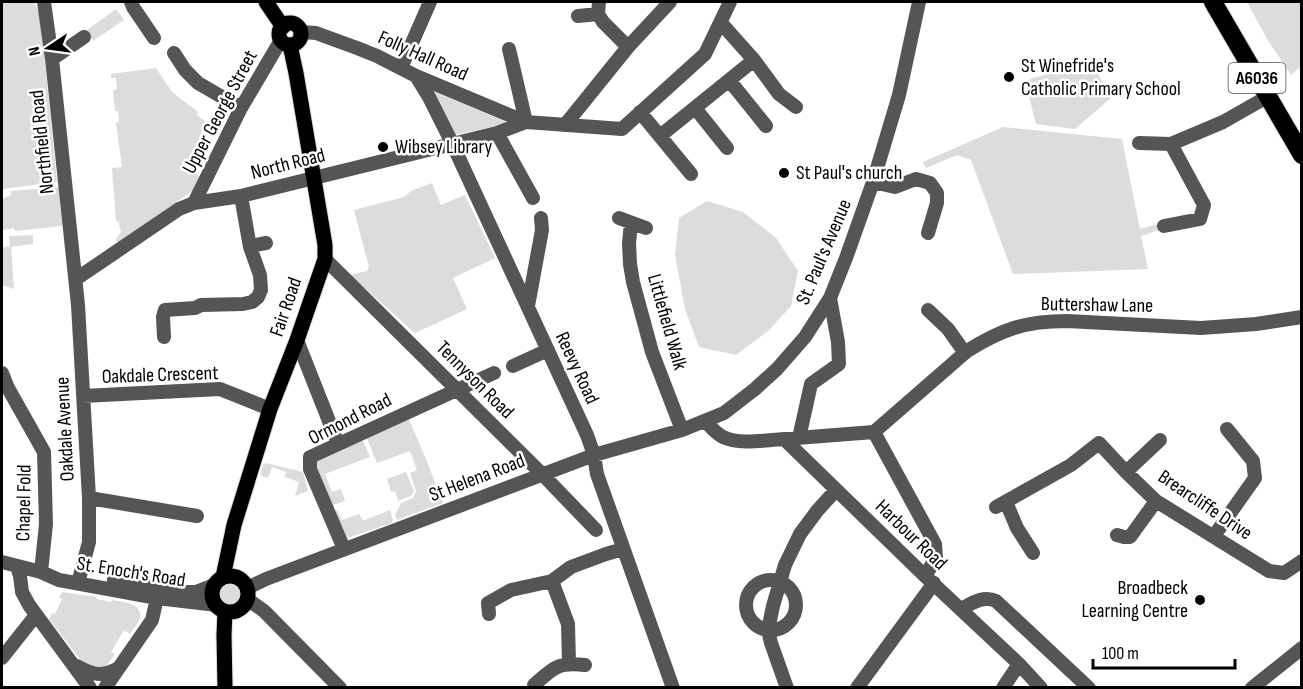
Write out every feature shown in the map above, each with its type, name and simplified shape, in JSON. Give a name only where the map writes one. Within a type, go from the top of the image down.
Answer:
[{"type":"highway","name":"A6036","points":[[1213,2],[1302,155]]},
{"type":"main road","points":[[266,2],[285,37],[297,43],[301,32]]},
{"type":"main road","name":"Fair Road","points":[[219,581],[270,409],[325,259],[325,245],[296,73],[285,37]]},
{"type":"main road","points":[[230,576],[242,580],[247,594],[244,605],[232,611],[221,608],[213,600],[212,595],[219,581],[230,576]]},
{"type":"main road","points":[[221,608],[225,687]]},
{"type":"street","name":"Northfield Road","points":[[44,2],[76,279]]},
{"type":"street","points":[[131,2],[154,38]]},
{"type":"street","points":[[401,68],[430,2]]},
{"type":"street","points":[[565,125],[628,48],[670,2]]},
{"type":"street","name":"Folly Hall Road","points":[[301,32],[316,33],[377,56],[416,76],[526,122],[622,129],[705,54],[730,2]]},
{"type":"street","name":"St. Paul's Avenue","points":[[724,413],[777,369],[805,337],[830,298],[873,182],[899,95],[919,2]]},
{"type":"street","points":[[578,16],[599,8],[603,22],[628,48]]},
{"type":"street","points":[[721,23],[754,60],[779,94],[796,107]]},
{"type":"street","points":[[52,59],[84,37]]},
{"type":"street","name":"Upper George Street","points":[[194,204],[242,108],[285,37]]},
{"type":"street","points":[[509,49],[526,122]]},
{"type":"street","points":[[174,53],[185,70],[198,83],[242,108]]},
{"type":"street","points":[[660,136],[754,60]]},
{"type":"street","name":"Reevy Road","points":[[416,76],[429,96],[452,143],[587,435],[594,455],[597,474],[674,687]]},
{"type":"street","points":[[729,81],[766,126]]},
{"type":"street","points":[[1139,143],[1171,144],[1223,122],[1267,97]]},
{"type":"street","points":[[694,108],[727,148]]},
{"type":"street","points":[[640,112],[691,174]]},
{"type":"street","name":"North Road","points":[[76,279],[179,209],[497,133],[526,122]]},
{"type":"street","points":[[497,133],[533,198]]},
{"type":"street","points":[[1164,226],[1200,219],[1204,205],[1171,144]]},
{"type":"street","points":[[873,182],[894,187],[916,179],[930,183],[937,193],[937,203],[928,233]]},
{"type":"street","points":[[164,337],[165,310],[195,308],[201,305],[243,304],[252,302],[258,297],[261,290],[260,275],[250,246],[241,196]]},
{"type":"street","points":[[528,306],[542,230],[541,218]]},
{"type":"street","name":"Littlefield Walk","points":[[646,228],[625,220],[633,282],[652,352],[682,430]]},
{"type":"street","points":[[250,246],[267,243]]},
{"type":"street","name":"Tennyson Road","points":[[325,259],[542,474],[596,531]]},
{"type":"street","name":"Oakdale Avenue","points":[[76,279],[89,498],[89,542],[79,579]]},
{"type":"street","points":[[799,438],[811,384],[839,364],[838,342],[830,298]]},
{"type":"street","points":[[928,310],[948,328],[965,353]]},
{"type":"street","name":"Buttershaw Lane","points":[[874,432],[965,353],[984,340],[1007,329],[1045,321],[1201,328],[1301,319]]},
{"type":"street","points":[[297,340],[338,444]]},
{"type":"street","points":[[513,366],[548,350]]},
{"type":"street","name":"Chapel Fold","points":[[2,373],[44,452],[46,524],[41,572]]},
{"type":"street","name":"Ormond Road","points":[[344,549],[310,469],[310,457],[494,373]]},
{"type":"street","name":"Oakdale Crescent","points":[[83,396],[220,390],[270,409]]},
{"type":"street","points":[[724,413],[732,435],[743,441]]},
{"type":"street","name":"St Helena Road","points":[[247,594],[257,583],[344,549],[594,455],[682,430],[724,413]]},
{"type":"street","points":[[705,421],[722,437],[733,441],[874,432],[934,544],[936,558],[930,580],[857,687]]},
{"type":"street","points":[[1214,536],[1255,478],[1253,461],[1227,429]]},
{"type":"street","name":"Harbour Road","points":[[784,439],[1041,687]]},
{"type":"street","points":[[1126,472],[1160,440]]},
{"type":"street","name":"Brearcliffe Drive","points":[[1033,553],[1001,504],[1071,465],[1099,443],[1156,501],[1269,571],[1284,573],[1302,561]]},
{"type":"street","points":[[787,687],[768,630],[773,606],[785,565],[800,534],[836,490]]},
{"type":"street","points":[[89,498],[197,516]]},
{"type":"street","points":[[1117,535],[1130,537],[1156,501]]},
{"type":"street","points":[[489,614],[488,603],[512,590],[552,581],[571,567],[623,549]]},
{"type":"street","name":"St. Enoch's Road","points":[[2,562],[41,572],[60,571],[79,579],[157,598],[221,608]]},
{"type":"street","points":[[17,566],[22,592],[32,610],[90,687]]},
{"type":"street","points":[[2,657],[32,610],[28,597],[30,586],[33,578],[41,572]]},
{"type":"street","name":"St. Enoch's Road","points":[[79,579],[183,592],[196,592],[219,581]]},
{"type":"street","points":[[552,581],[568,624],[569,664]]},
{"type":"street","points":[[764,581],[781,582],[793,592],[796,599],[794,615],[784,627],[776,630],[760,628],[748,616],[746,599],[750,591],[764,581]]},
{"type":"street","points":[[247,594],[340,687]]},
{"type":"street","points":[[105,687],[152,620],[157,598]]},
{"type":"street","points":[[961,609],[984,599],[990,598],[996,601],[1089,687]]},
{"type":"street","points":[[1251,687],[1302,648]]},
{"type":"street","points":[[73,664],[96,674],[108,673],[117,669]]},
{"type":"street","points":[[1004,687],[1019,664]]},
{"type":"street","points":[[534,685],[560,665],[585,665]]},
{"type":"shaded area","points":[[2,2],[34,2],[40,15],[57,182],[2,189]]},
{"type":"shaded area","points":[[1247,2],[1301,2],[1301,66],[1291,75],[1267,39]]},
{"type":"shaded area","points":[[116,9],[124,20],[93,41],[87,32],[88,29]]},
{"type":"shaded area","points":[[1090,61],[1112,97],[1075,129],[1036,124],[1026,86],[1030,85],[1030,79]]},
{"type":"shaded area","points":[[156,68],[172,92],[198,112],[197,115],[206,122],[199,138],[203,139],[192,171],[201,177],[194,190],[118,242],[116,239],[121,232],[118,221],[116,221],[112,168],[122,167],[116,123],[119,122],[118,111],[115,111],[113,90],[117,89],[116,78],[111,78],[111,74]]},
{"type":"shaded area","points":[[435,92],[504,121],[504,124],[455,135]]},
{"type":"shaded area","points":[[1003,127],[1122,139],[1140,229],[1158,224],[1159,230],[1141,236],[1148,269],[1013,274],[971,160],[957,155],[926,168],[923,162]]},
{"type":"shaded area","points":[[432,183],[441,205],[465,195],[495,258],[453,278],[467,309],[415,333],[350,275],[367,271],[369,267],[354,210],[404,197],[411,191]]},
{"type":"shaded area","points":[[59,187],[62,226],[15,231],[14,228],[3,230],[2,199],[11,195],[11,191]]},
{"type":"shaded area","points":[[707,201],[743,212],[776,238],[798,271],[791,306],[768,331],[736,355],[699,347],[685,309],[675,255],[679,218]]},
{"type":"shaded area","points":[[33,235],[33,244],[11,247],[14,289],[2,285],[2,248],[10,246],[9,236]]},
{"type":"shaded area","points":[[407,415],[443,503],[397,520],[395,515],[401,503],[413,498],[416,491],[410,473],[417,470],[410,451],[377,463],[365,434]]},
{"type":"shaded area","points":[[361,436],[370,457],[325,474],[332,492],[341,489],[345,501],[333,505],[317,467],[317,461]]},
{"type":"shaded area","points":[[266,463],[303,472],[308,491],[295,496],[299,482],[285,477],[286,472],[272,467],[268,478],[260,475]]},
{"type":"shaded area","points":[[406,472],[414,491],[411,496],[398,501],[395,491],[391,492],[387,479]]},
{"type":"shaded area","points":[[335,510],[338,511],[342,520],[359,514],[365,520],[390,510],[393,520],[392,523],[347,538]]},
{"type":"shaded area","points":[[229,580],[239,584],[243,594],[239,604],[229,608],[219,604],[215,594],[219,584]]},
{"type":"shaded area","points":[[62,592],[132,604],[139,610],[138,623],[130,634],[124,630],[111,652],[115,654],[106,667],[102,669],[83,663],[49,619],[52,613],[55,614],[62,599],[59,598]]},
{"type":"place","name":"St Winefride's Catholic Primary School","points":[[1009,77]]},
{"type":"place","name":"Wibsey Library","points":[[383,147]]},
{"type":"place","name":"St Paul's church","points":[[784,173]]},
{"type":"place","name":"Broadbeck Learning Centre","points":[[1200,600]]}]
